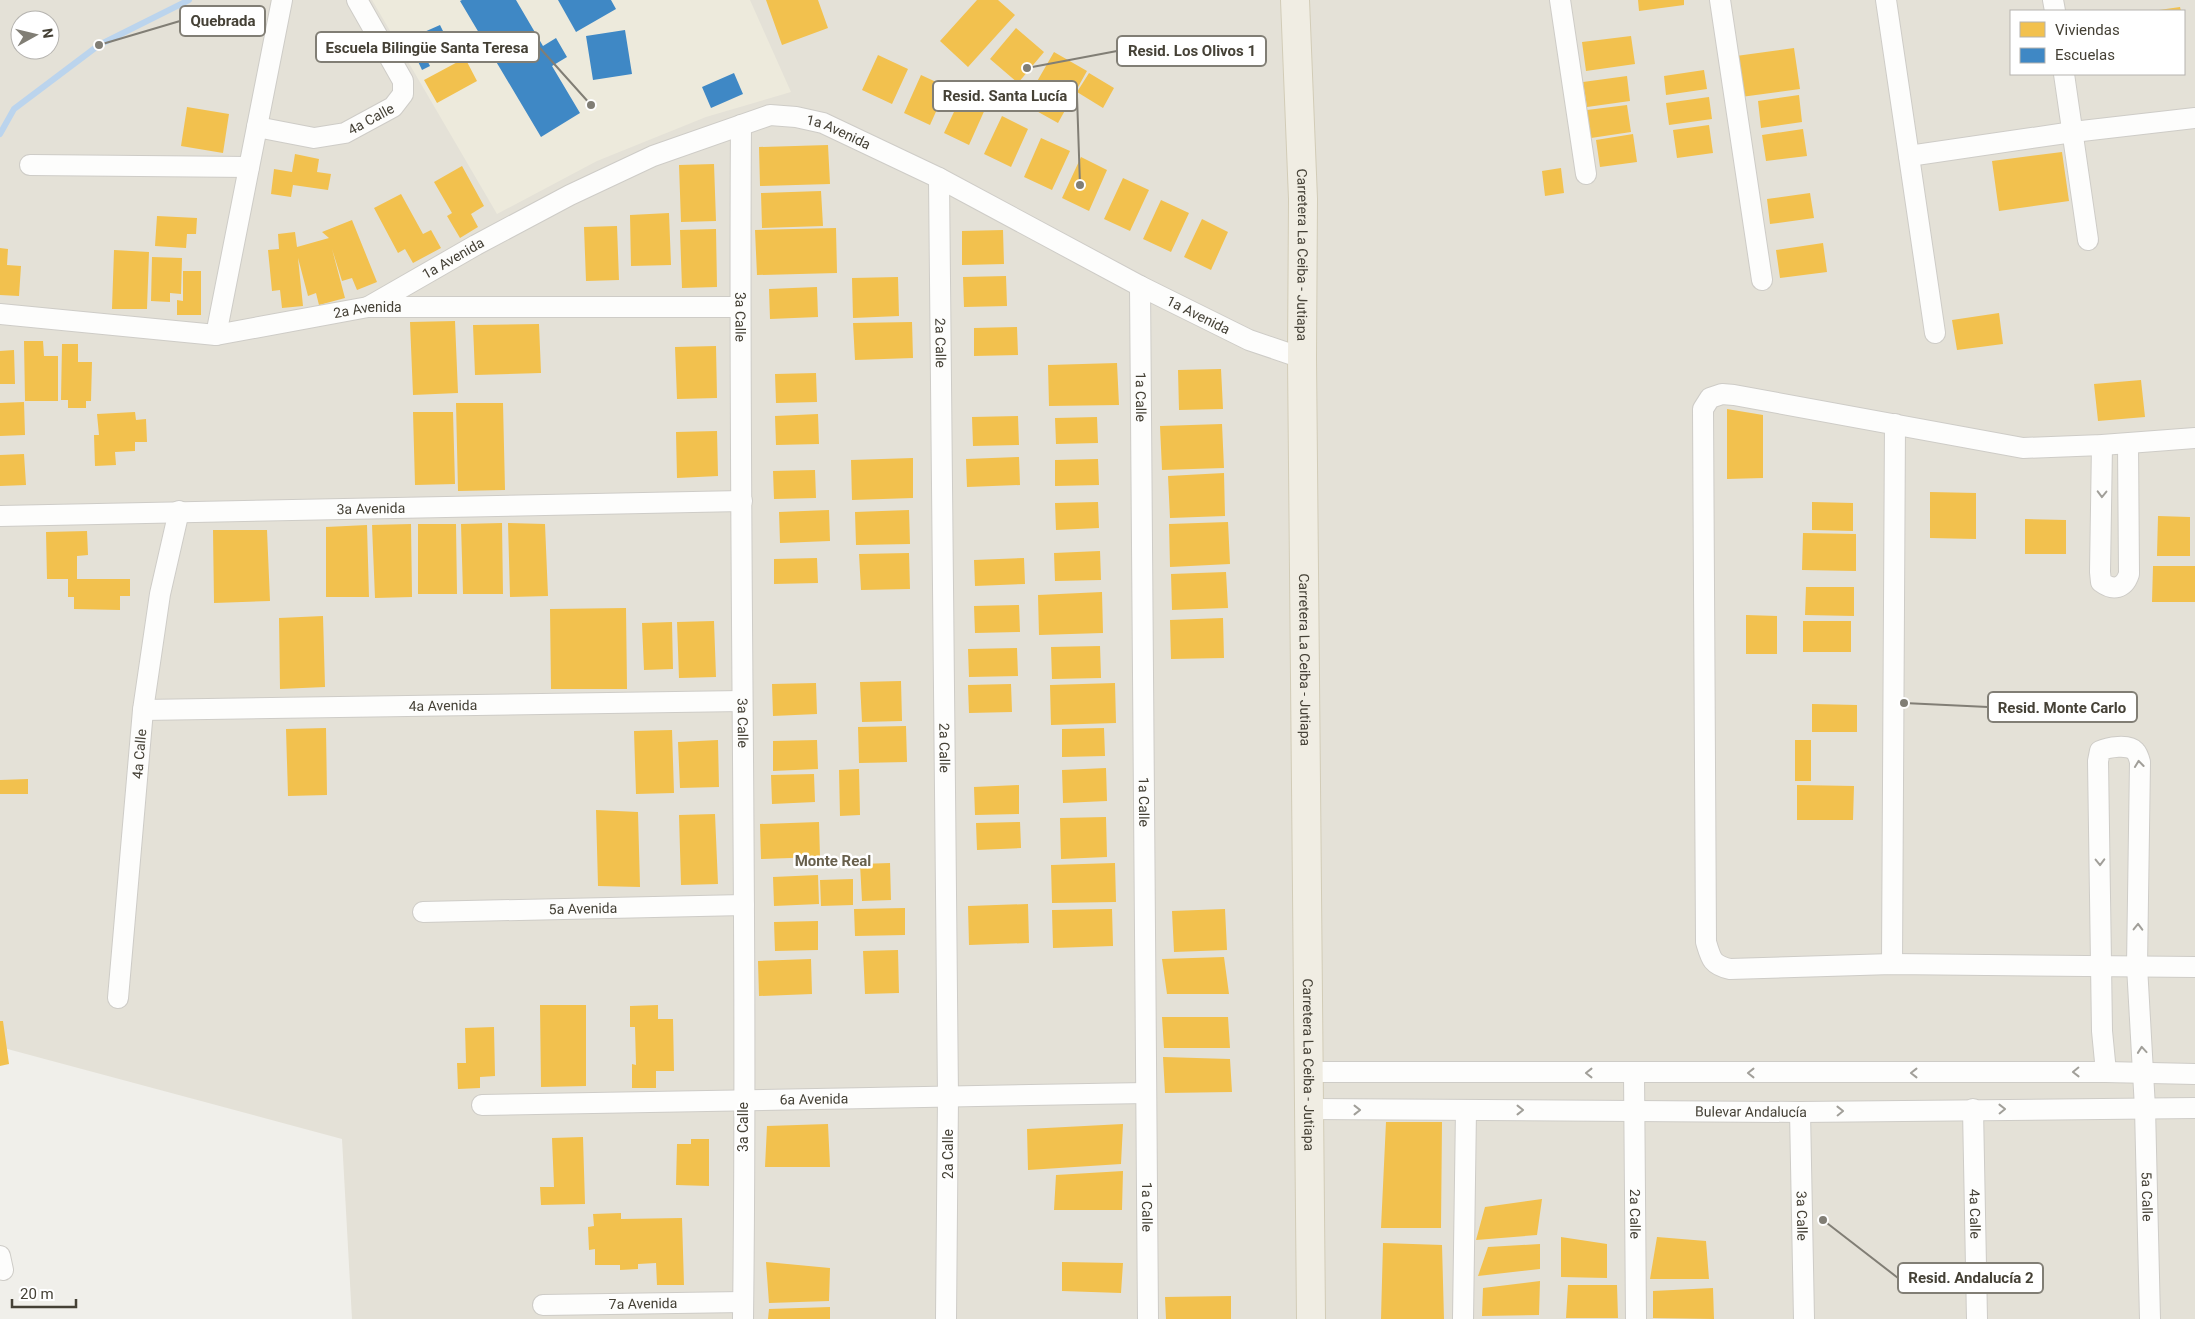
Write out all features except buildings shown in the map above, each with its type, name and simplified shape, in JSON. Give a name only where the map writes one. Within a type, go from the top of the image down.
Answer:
[{"type":"main road","name":"Carretera La Ceiba - Jutiapa","points":[[1295,0],[1303,199],[1302,358],[1311,1319]]},
{"type":"street","points":[[216,335],[282,0]]},
{"type":"street","name":"4a Calle","points":[[257,127],[314,138],[345,133],[393,107],[403,94],[403,81],[357,0]]},
{"type":"street","points":[[1560,0],[1586,174]]},
{"type":"street","points":[[1720,0],[1762,280]]},
{"type":"street","points":[[1886,0],[1935,333]]},
{"type":"street","points":[[2064,75],[2088,240]]},
{"type":"street","name":"1a Avenida","points":[[368,307],[476,245],[570,196],[653,156],[770,115],[796,117],[823,123],[939,178],[1140,286],[1249,340],[1302,358]]},
{"type":"street","points":[[1909,156],[2073,132],[2195,118]]},
{"type":"street","name":"3a Calle","points":[[741,126],[740,307],[744,905],[743,1310]]},
{"type":"street","points":[[30,165],[249,167]]},
{"type":"street","name":"2a Calle","points":[[939,178],[948,1097],[946,1319]]},
{"type":"street","name":"1a Calle","points":[[1140,286],[1148,1319]]},
{"type":"street","name":"2a Avenida","points":[[0,314],[216,335],[368,307],[740,307]]},
{"type":"street","points":[[2195,438],[2128,444],[2023,448],[1734,395],[1722,394],[1710,398],[1703,409],[1706,942],[1710,958],[1718,966],[1730,969],[1892,964],[2195,967]]},
{"type":"street","points":[[1892,964],[1895,424]]},
{"type":"street","points":[[2102,445],[2100,572],[2102,582],[2109,588],[2119,588],[2126,582],[2129,574],[2128,444]]},
{"type":"street","name":"3a Avenida","points":[[0,516],[742,501]]},
{"type":"street","name":"4a Calle","points":[[118,998],[143,710],[160,594],[179,511]]},
{"type":"street","name":"4a Avenida","points":[[143,710],[742,701]]},
{"type":"street","name":"5a Calle","points":[[2102,966],[2098,761],[2100,750],[2108,747],[2132,748],[2137,752],[2140,762],[2137,966],[2146,1108],[2150,1319]]},
{"type":"street","name":"5a Avenida","points":[[423,912],[744,905]]},
{"type":"street","points":[[2102,966],[2102,1031],[2106,1072]]},
{"type":"street","points":[[1309,1072],[2106,1072],[2195,1074]]},
{"type":"street","name":"2a Calle","points":[[1634,1073],[1636,1319]]},
{"type":"street","name":"6a Avenida","points":[[482,1105],[1146,1093]]},
{"type":"street","name":"Bulevar Andalucía","points":[[1309,1109],[1800,1112],[2195,1108]]},
{"type":"street","name":"4a Calle","points":[[1974,1109],[1977,1319]]},
{"type":"street","points":[[1463,1319],[1466,1110]]},
{"type":"street","name":"3a Calle","points":[[1800,1112],[1804,1319]]},
{"type":"street","name":"7a Avenida","points":[[543,1306],[743,1310]]},
{"type":"shaded area","points":[[0,0],[2195,0],[2195,1319],[352,1319],[342,1139],[0,1047]]},
{"type":"shaded area","points":[[372,0],[750,0],[791,92],[706,117],[597,161],[497,214]]},
{"type":"waterway","points":[[0,134],[14,109],[99,45],[189,0]]},
{"type":"place","name":"Quebrada","points":[[99,45]]},
{"type":"place","name":"Resid. Los Olivos 1","points":[[1027,68]]},
{"type":"place","name":"Escuela Bilingüe Santa Teresa","points":[[591,105]]},
{"type":"place","name":"Resid. Santa Lucía","points":[[1080,185]]},
{"type":"place","name":"Resid. Monte Carlo","points":[[1904,703]]},
{"type":"place","name":"Resid. Andalucía 2","points":[[1823,1220]]},
{"type":"district","name":"Monte Real","points":[[833,861]]}]
